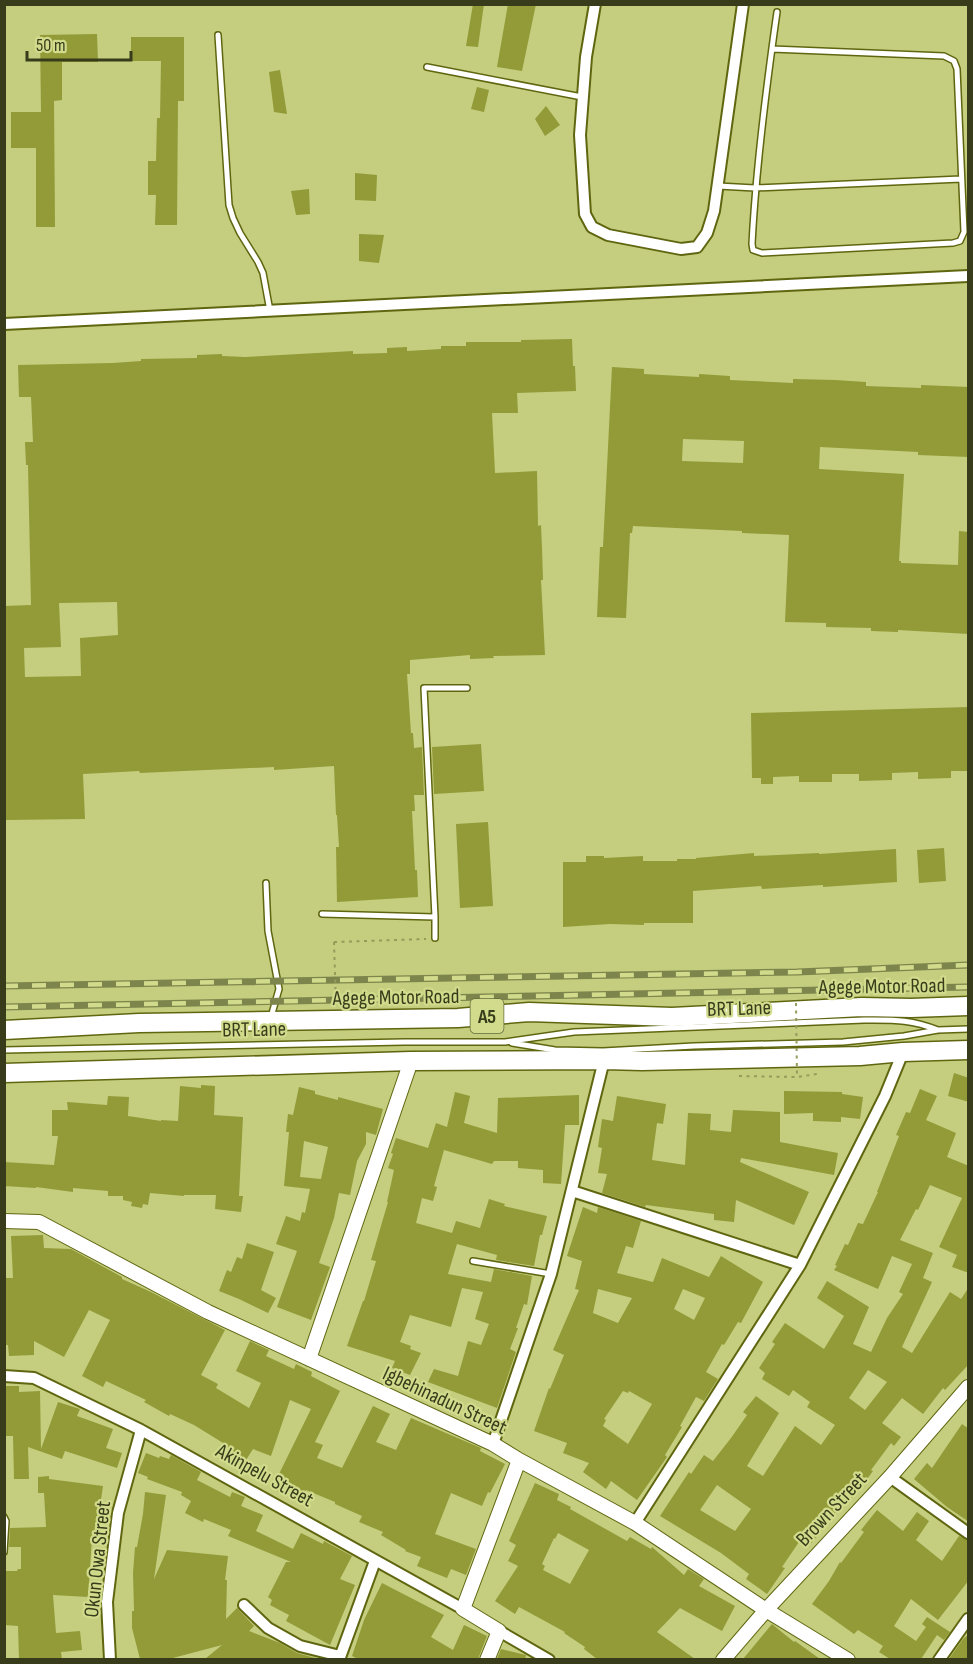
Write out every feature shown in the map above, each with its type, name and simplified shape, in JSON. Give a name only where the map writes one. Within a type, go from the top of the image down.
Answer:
[{"type":"highway","name":"Agege Motor Road","points":[[4,1030],[139,1023],[458,1018],[528,1012],[672,1017],[862,1007],[969,1006]]},
{"type":"highway","name":"A5","points":[[4,1073],[411,1061],[604,1060],[642,1062],[860,1056],[969,1050]]},
{"type":"street","points":[[595,4],[586,57],[580,135],[585,214],[592,227],[608,235],[681,249],[697,247],[708,233],[714,211],[743,4]]},
{"type":"street","points":[[4,324],[969,276]]},
{"type":"street","points":[[635,1523],[800,1265],[885,1095],[903,1052]]},
{"type":"street","points":[[493,1444],[551,1274],[604,1060]]},
{"type":"street","points":[[309,1359],[411,1061]]},
{"type":"street","points":[[572,1191],[800,1265]]},
{"type":"street","name":"Igbehinadun Street","points":[[4,1221],[39,1222],[208,1312],[493,1444],[635,1523],[766,1610],[848,1659]]},
{"type":"street","name":"Akinpelu Street","points":[[4,1376],[34,1378],[141,1430],[499,1631]]},
{"type":"street","name":"Brown Street","points":[[723,1659],[969,1387]]},
{"type":"street","name":"Okun Owa Street","points":[[110,1659],[107,1602],[118,1513],[141,1430]]},
{"type":"street","points":[[463,1609],[519,1460]]},
{"type":"street","points":[[890,1477],[969,1533]]},
{"type":"street","points":[[244,1605],[268,1628],[300,1646],[339,1658],[375,1561]]},
{"type":"street","points":[[939,1659],[969,1618]]},
{"type":"street","points":[[487,1659],[499,1631],[549,1659]]},
{"type":"lane","points":[[772,49],[944,56],[954,61],[957,69],[964,232],[960,241],[762,253],[753,250],[755,188],[772,49],[777,12]]},
{"type":"lane","points":[[218,35],[229,205],[233,218],[263,273],[270,310]]},
{"type":"lane","points":[[427,66],[582,97]]},
{"type":"lane","points":[[718,186],[755,188],[961,179]]},
{"type":"lane","points":[[435,938],[424,688],[467,688]]},
{"type":"lane","points":[[266,883],[268,931],[279,989],[269,1022]]},
{"type":"lane","points":[[322,914],[435,917]]},
{"type":"lane","name":"BRT Lane","points":[[4,1050],[505,1042],[574,1032],[864,1020],[918,1022],[938,1030]]},
{"type":"lane","name":"BRT Lane","points":[[505,1042],[555,1050],[603,1051],[843,1042],[938,1030],[969,1029]]},
{"type":"lane","points":[[473,1261],[551,1274]]},
{"type":"lane","points":[[4,1517],[6,1521],[4,1552]]},
{"type":"path","points":[[336,1006],[334,942],[435,938]]},
{"type":"path","points":[[796,1003],[797,1077]]},
{"type":"building","points":[[473,4],[484,4],[478,47],[466,46]]},
{"type":"building","points":[[508,4],[536,4],[522,71],[497,67]]},
{"type":"building","points":[[97,34],[98,62],[62,62],[62,100],[54,101],[55,227],[36,227],[36,148],[11,148],[11,112],[41,112],[40,35]]},
{"type":"building","points":[[131,37],[184,37],[184,101],[178,101],[177,225],[155,225],[156,195],[148,195],[148,161],[156,161],[157,118],[160,118],[161,61],[131,61]]},
{"type":"building","points":[[280,70],[287,114],[274,112],[269,72]]},
{"type":"building","points":[[477,87],[489,90],[484,112],[471,109]]},
{"type":"building","points":[[546,106],[560,125],[545,136],[535,119]]},
{"type":"building","points":[[355,173],[377,175],[376,201],[355,200]]},
{"type":"building","points":[[309,189],[310,214],[296,215],[291,191]]},
{"type":"building","points":[[359,234],[384,235],[379,263],[359,261]]},
{"type":"building","points":[[572,339],[573,366],[575,366],[576,391],[517,393],[518,413],[492,413],[495,473],[537,471],[545,655],[470,659],[470,655],[410,660],[410,674],[407,674],[411,733],[413,733],[414,748],[422,747],[424,795],[414,795],[415,811],[412,811],[418,897],[337,902],[336,847],[339,847],[334,766],[274,770],[274,767],[83,774],[85,819],[5,820],[4,606],[31,605],[28,465],[26,465],[25,442],[33,442],[31,397],[19,397],[18,365],[113,363],[141,361],[141,359],[197,358],[197,355],[222,354],[222,356],[245,357],[353,351],[353,354],[387,353],[387,348],[407,347],[407,351],[441,349],[441,346],[466,346],[466,342],[521,342],[521,340]],"holes":[[[117,602],[118,635],[80,638],[81,676],[25,677],[24,648],[61,647],[59,603]]]},
{"type":"building","points":[[612,367],[644,369],[644,374],[730,376],[730,380],[793,383],[793,379],[835,380],[866,382],[866,386],[969,387],[969,457],[820,447],[819,469],[904,474],[899,561],[901,563],[958,565],[959,531],[969,532],[969,634],[898,630],[898,632],[871,631],[871,628],[826,627],[826,623],[785,622],[789,535],[633,526],[632,533],[630,533],[626,618],[597,617],[600,547],[603,547]],"holes":[[[683,439],[744,441],[743,463],[682,461]]]},
{"type":"building","points":[[969,707],[969,771],[951,771],[951,778],[918,779],[918,772],[892,773],[892,780],[859,781],[859,774],[832,774],[832,782],[799,782],[799,776],[773,777],[773,784],[761,784],[761,778],[752,778],[751,713]]},
{"type":"building","points":[[481,744],[484,791],[434,794],[432,747]]},
{"type":"building","points":[[488,822],[493,906],[460,908],[456,824]]},
{"type":"building","points":[[944,848],[946,881],[919,883],[917,850]]},
{"type":"building","points":[[896,849],[897,882],[762,889],[761,886],[693,891],[693,923],[563,927],[563,862],[586,862],[586,856],[604,856],[604,858],[643,856],[643,861],[677,861],[677,859],[754,853],[754,856]]},
{"type":"building","points":[[954,1073],[969,1078],[969,1102],[948,1096]]},
{"type":"building","points":[[201,1085],[215,1086],[214,1115],[243,1117],[239,1196],[243,1196],[241,1212],[215,1209],[216,1195],[184,1196],[150,1193],[148,1205],[143,1204],[142,1208],[131,1206],[132,1202],[123,1200],[123,1196],[108,1196],[108,1191],[73,1188],[73,1192],[4,1186],[4,1162],[54,1165],[58,1136],[52,1136],[52,1110],[68,1110],[67,1102],[107,1105],[108,1096],[129,1097],[128,1116],[178,1121],[180,1086],[201,1088]]},
{"type":"building","points":[[299,1087],[315,1091],[315,1094],[338,1100],[338,1097],[383,1109],[376,1135],[366,1132],[366,1144],[357,1161],[350,1195],[339,1193],[334,1218],[319,1263],[330,1267],[311,1320],[277,1307],[297,1251],[276,1244],[286,1216],[300,1221],[302,1212],[305,1213],[310,1189],[284,1186],[289,1132],[286,1132],[288,1114],[293,1115]],"holes":[[[304,1141],[328,1147],[321,1179],[300,1177]]]},
{"type":"building","points":[[920,1089],[937,1096],[926,1120],[956,1133],[947,1157],[969,1166],[969,1273],[952,1267],[957,1255],[939,1247],[962,1198],[930,1185],[900,1240],[933,1253],[923,1278],[932,1282],[902,1347],[912,1353],[950,1292],[961,1299],[969,1287],[969,1364],[945,1390],[943,1388],[923,1414],[902,1398],[882,1423],[901,1437],[894,1446],[891,1443],[861,1487],[852,1498],[849,1496],[809,1546],[801,1539],[767,1594],[746,1579],[749,1574],[721,1553],[660,1516],[689,1472],[691,1474],[704,1455],[713,1461],[747,1415],[743,1412],[756,1396],[779,1413],[747,1466],[763,1476],[795,1426],[821,1445],[835,1425],[807,1407],[810,1402],[793,1390],[789,1396],[762,1379],[765,1373],[759,1368],[775,1344],[772,1342],[785,1323],[824,1349],[844,1316],[817,1298],[827,1281],[869,1307],[853,1344],[871,1352],[887,1318],[903,1294],[899,1292],[912,1264],[892,1256],[878,1289],[834,1270],[845,1244],[848,1245],[858,1223],[863,1224],[899,1136],[896,1135],[906,1112],[910,1113]],"holes":[[[868,1370],[887,1382],[865,1410],[849,1398]],[[717,1485],[751,1509],[735,1531],[700,1510]]]},
{"type":"building","points":[[784,1091],[842,1092],[842,1094],[863,1097],[860,1119],[841,1117],[841,1122],[813,1121],[813,1113],[784,1114]]},
{"type":"building","points":[[455,1092],[470,1096],[464,1123],[497,1133],[498,1098],[579,1095],[579,1125],[565,1125],[561,1184],[543,1183],[543,1170],[518,1168],[518,1161],[494,1161],[492,1164],[444,1150],[434,1186],[437,1187],[433,1201],[422,1198],[416,1223],[452,1233],[456,1221],[480,1228],[489,1199],[505,1204],[504,1206],[547,1216],[542,1235],[540,1235],[534,1266],[496,1260],[497,1255],[457,1244],[448,1274],[491,1282],[494,1269],[532,1276],[527,1305],[524,1304],[510,1349],[516,1352],[497,1408],[428,1382],[434,1369],[458,1376],[468,1341],[481,1345],[489,1324],[475,1319],[483,1292],[462,1288],[451,1327],[410,1315],[400,1342],[421,1353],[410,1375],[392,1368],[395,1361],[347,1346],[376,1261],[371,1260],[388,1202],[394,1170],[388,1168],[396,1138],[428,1148],[436,1123],[447,1127]]},
{"type":"building","points":[[617,1096],[666,1104],[663,1124],[657,1123],[652,1160],[685,1165],[688,1113],[711,1114],[710,1130],[731,1132],[733,1110],[780,1112],[780,1142],[838,1153],[834,1175],[741,1158],[740,1162],[809,1192],[794,1225],[736,1200],[734,1222],[714,1220],[714,1214],[646,1205],[645,1207],[602,1193],[607,1174],[598,1173],[602,1148],[598,1147],[602,1119],[613,1121]]},
{"type":"building","points":[[583,1207],[597,1213],[598,1207],[641,1221],[633,1248],[626,1246],[617,1273],[653,1282],[662,1258],[709,1277],[721,1256],[763,1282],[741,1323],[738,1322],[724,1345],[722,1344],[706,1372],[718,1379],[704,1401],[696,1397],[665,1455],[667,1457],[637,1500],[611,1481],[606,1489],[583,1472],[589,1463],[563,1453],[567,1443],[534,1431],[549,1388],[564,1355],[553,1350],[579,1290],[575,1289],[582,1261],[567,1256]],"holes":[[[598,1289],[632,1298],[618,1323],[593,1313]],[[683,1289],[705,1298],[694,1320],[674,1309]],[[623,1391],[628,1393],[629,1391],[652,1404],[628,1444],[603,1426],[606,1420],[604,1419]]]},
{"type":"building","points":[[43,1235],[44,1248],[71,1249],[122,1279],[225,1330],[201,1375],[218,1384],[216,1388],[249,1408],[261,1383],[236,1371],[250,1341],[269,1350],[266,1356],[294,1369],[296,1364],[312,1372],[311,1376],[340,1391],[315,1442],[323,1445],[317,1458],[342,1468],[373,1406],[390,1414],[376,1442],[396,1450],[411,1418],[481,1448],[480,1451],[505,1464],[482,1506],[451,1493],[435,1534],[476,1549],[466,1575],[451,1569],[447,1578],[417,1566],[421,1557],[405,1551],[381,1535],[383,1532],[359,1522],[362,1516],[335,1502],[306,1490],[301,1501],[274,1490],[279,1474],[311,1409],[290,1400],[271,1456],[253,1449],[246,1460],[194,1425],[170,1414],[169,1416],[144,1402],[146,1400],[106,1381],[103,1387],[82,1376],[110,1320],[89,1310],[64,1357],[34,1341],[34,1355],[9,1356],[8,1345],[4,1345],[4,1278],[13,1278],[11,1236]]},
{"type":"building","points":[[247,1243],[274,1252],[261,1290],[276,1298],[268,1313],[219,1291],[227,1270],[231,1272],[237,1257],[242,1259]]},
{"type":"building","points":[[4,1386],[19,1386],[19,1392],[40,1391],[41,1449],[58,1402],[80,1409],[77,1416],[113,1429],[106,1448],[122,1453],[117,1468],[65,1451],[62,1459],[28,1447],[29,1479],[14,1479],[13,1436],[4,1436]]},
{"type":"building","points":[[962,1424],[969,1429],[969,1522],[914,1479],[927,1463],[932,1468]]},
{"type":"building","points":[[146,1453],[169,1459],[171,1455],[201,1472],[197,1480],[230,1497],[232,1492],[245,1497],[241,1506],[263,1515],[256,1531],[293,1549],[301,1533],[323,1544],[324,1541],[352,1556],[340,1579],[355,1585],[330,1645],[286,1621],[289,1615],[270,1605],[272,1600],[268,1597],[286,1562],[291,1562],[228,1536],[231,1530],[204,1519],[203,1522],[185,1513],[191,1501],[181,1495],[182,1492],[147,1479],[148,1477],[138,1473]]},
{"type":"building","points":[[49,1476],[49,1479],[103,1486],[98,1520],[102,1521],[99,1539],[92,1538],[88,1597],[53,1595],[56,1633],[80,1631],[82,1650],[61,1652],[62,1659],[19,1659],[18,1626],[4,1625],[4,1571],[21,1569],[21,1547],[9,1547],[10,1528],[46,1527],[44,1493],[38,1493],[38,1477]]},
{"type":"building","points":[[535,1483],[559,1494],[557,1500],[571,1507],[570,1509],[627,1541],[630,1537],[651,1549],[652,1547],[684,1575],[688,1569],[704,1579],[699,1586],[735,1606],[722,1631],[680,1608],[657,1632],[695,1659],[597,1659],[565,1632],[519,1607],[515,1614],[495,1601],[518,1566],[508,1561],[516,1545],[509,1541]],"holes":[[[558,1533],[589,1550],[570,1584],[543,1570],[545,1566],[542,1564]]]},
{"type":"building","points":[[145,1492],[166,1495],[154,1579],[167,1550],[228,1556],[225,1580],[227,1580],[226,1619],[237,1608],[254,1626],[249,1631],[280,1643],[297,1653],[319,1659],[205,1659],[222,1645],[169,1659],[140,1659],[132,1628],[133,1573],[135,1547],[137,1547],[143,1514]]},
{"type":"building","points":[[877,1510],[903,1531],[917,1512],[929,1521],[916,1540],[942,1561],[959,1536],[969,1540],[969,1580],[938,1620],[911,1599],[894,1626],[916,1641],[926,1627],[922,1624],[927,1617],[950,1632],[944,1640],[937,1635],[921,1659],[890,1659],[879,1652],[883,1646],[858,1630],[854,1634],[812,1604],[840,1562],[864,1532],[861,1530]]},
{"type":"building","points":[[382,1583],[444,1615],[431,1637],[453,1650],[464,1625],[487,1636],[478,1659],[358,1659],[352,1656],[364,1620]]},
{"type":"building","points":[[772,1624],[794,1642],[820,1659],[743,1659]]},
{"type":"building","points":[[969,1634],[969,1659],[949,1659],[963,1639]]},
{"type":"building","points":[[501,1649],[526,1655],[525,1659],[497,1659]]},
{"type":"railway","points":[[4,986],[797,972],[968,965]]},
{"type":"railway","points":[[4,1007],[968,987]]}]
